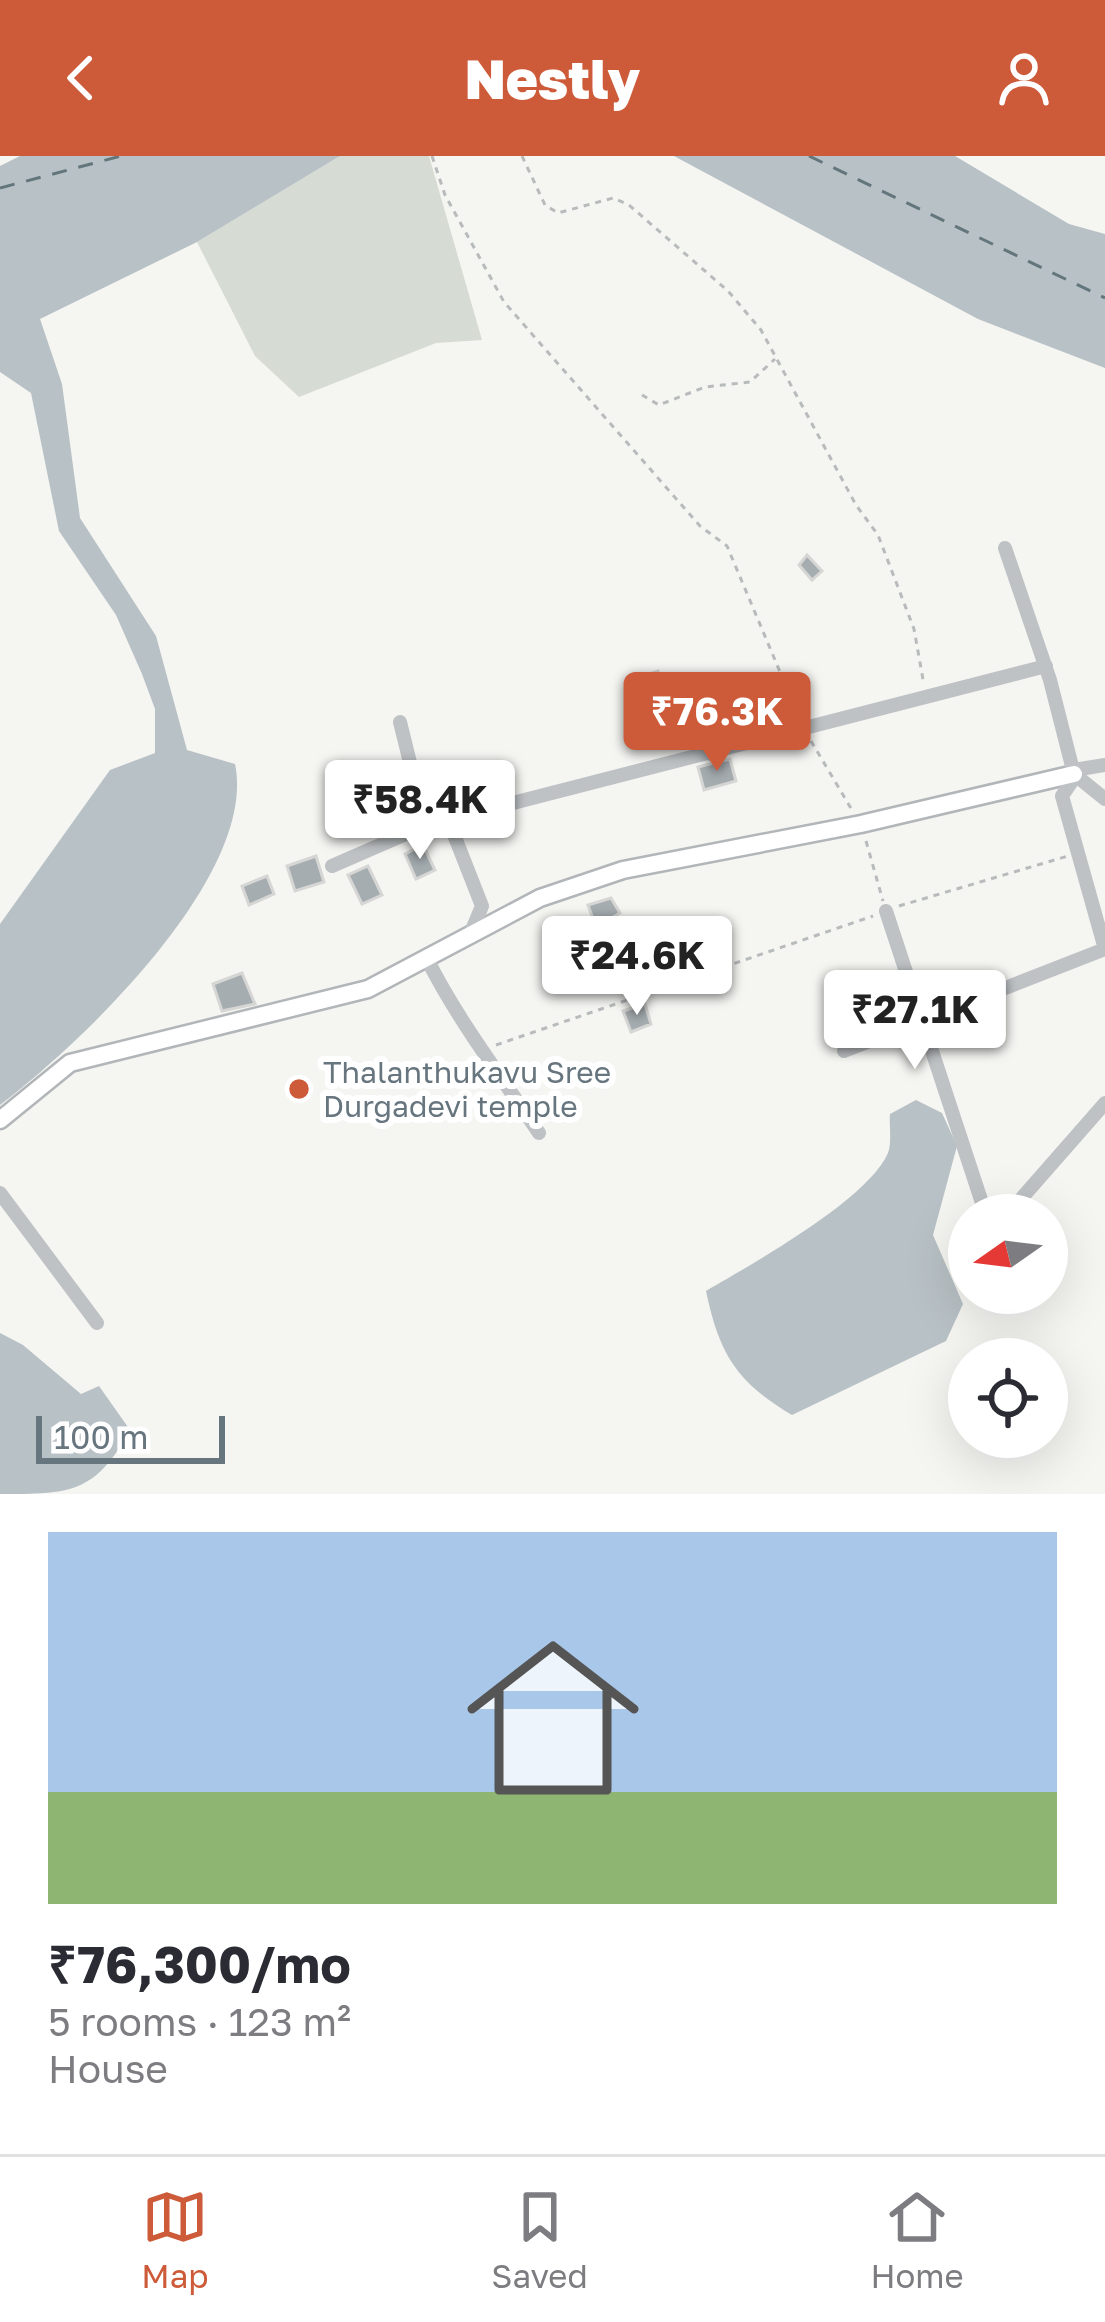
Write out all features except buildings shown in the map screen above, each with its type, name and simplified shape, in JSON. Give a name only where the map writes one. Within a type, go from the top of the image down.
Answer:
[{"type":"main road","points":[[0,1120],[70,1063],[368,989],[540,898],[622,870],[861,824],[1074,774]]},
{"type":"street","points":[[1005,548],[1046,666],[1074,774],[1105,799]]},
{"type":"street","points":[[332,866],[434,822],[451,827],[492,805],[711,754],[1046,666]]},
{"type":"street","points":[[683,691],[711,754]]},
{"type":"street","points":[[400,722],[418,795],[434,822]]},
{"type":"street","points":[[844,1051],[1105,949],[1062,796],[1074,774],[1105,765]]},
{"type":"street","points":[[451,827],[482,906],[470,934]]},
{"type":"street","points":[[886,911],[979,1194]]},
{"type":"street","points":[[426,957],[450,1005],[485,1048],[539,1133]]},
{"type":"street","points":[[1025,1194],[1105,1103]]},
{"type":"street","points":[[0,1193],[97,1323]]},
{"type":"path","points":[[432,156],[445,195],[514,315],[611,419],[700,526],[727,546],[803,729]]},
{"type":"path","points":[[522,156],[544,205],[558,213],[613,198],[643,215],[742,306],[878,535],[914,629],[925,675],[923,698]]},
{"type":"path","points":[[642,395],[659,405],[705,386],[750,382],[776,358]]},
{"type":"path","points":[[485,1048],[886,911],[1075,854]]},
{"type":"shaded area","points":[[20,156],[340,156],[197,242],[40,319],[62,384],[80,518],[156,636],[187,750],[235,764],[235,808],[220,855],[157,953],[75,1041],[0,1105],[0,924],[110,770],[155,753],[155,709],[142,674],[116,615],[59,531],[31,393],[0,372],[0,166]]},
{"type":"shaded area","points":[[340,156],[429,156],[482,340],[436,343],[299,397],[255,356],[197,242]]},
{"type":"shaded area","points":[[674,156],[955,156],[1069,224],[1105,234],[1105,368],[978,319]]},
{"type":"shaded area","points":[[916,1100],[942,1113],[957,1146],[933,1235],[948,1270],[948,1314],[958,1314],[946,1341],[792,1415],[757,1390],[733,1364],[717,1332],[706,1291],[806,1230],[857,1191],[888,1153],[890,1114]]},
{"type":"shaded area","points":[[0,1333],[23,1345],[81,1394],[99,1386],[130,1430],[105,1467],[78,1486],[0,1494]]},
{"type":"ferry route","points":[[0,188],[121,156]]},
{"type":"ferry route","points":[[809,156],[1105,298]]},
{"type":"place","name":"Thalanthukavu Sree Durgadevi temple","points":[[299,1089]]}]
